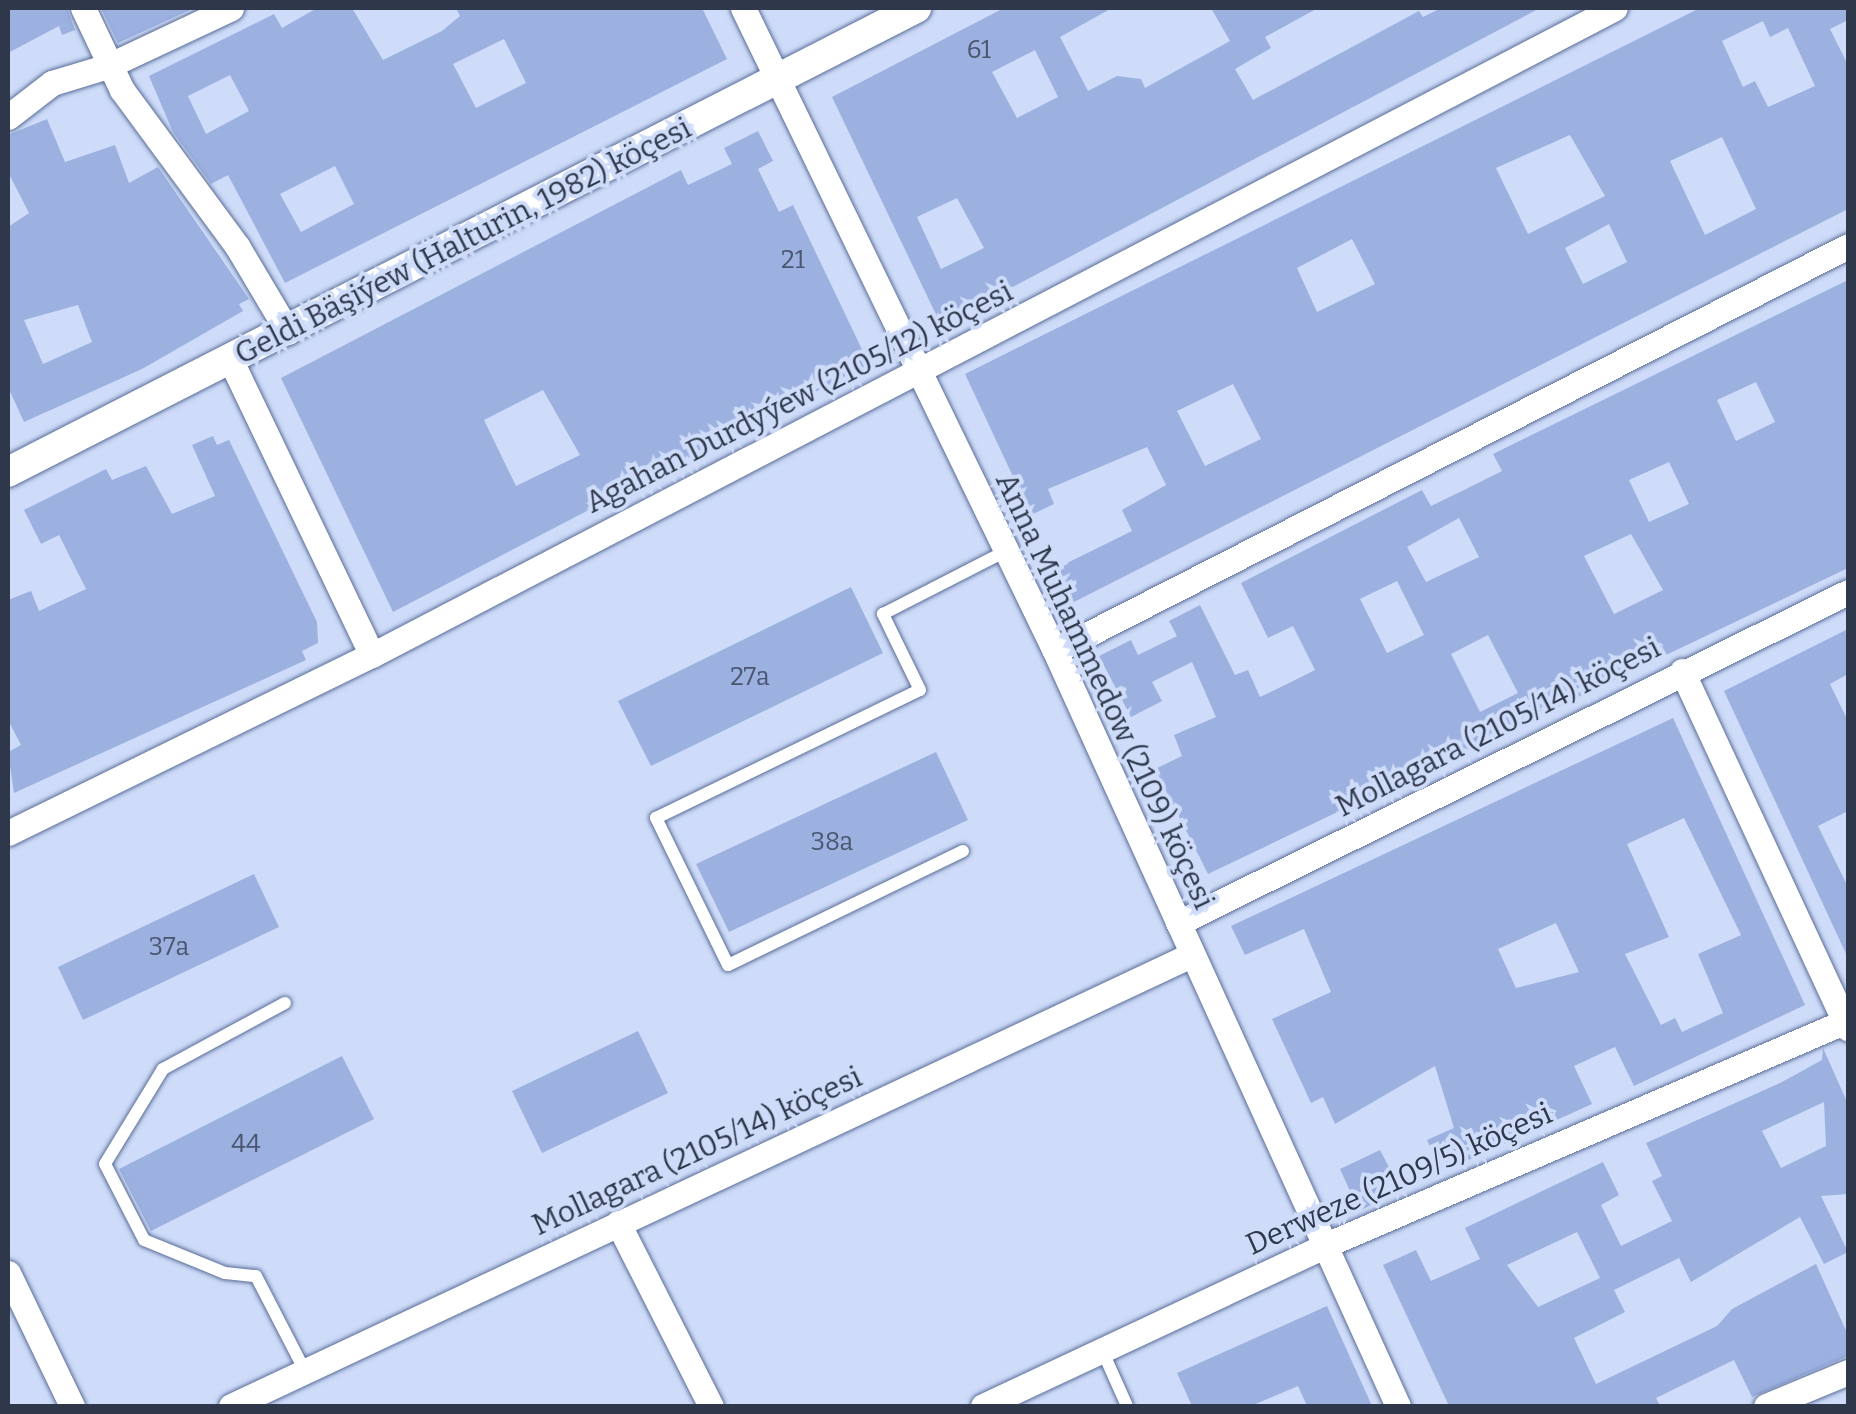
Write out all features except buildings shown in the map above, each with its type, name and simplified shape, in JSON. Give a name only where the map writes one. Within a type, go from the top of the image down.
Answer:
[{"type":"street","points":[[82,8],[108,66],[238,246],[288,332]]},
{"type":"street","points":[[8,117],[52,82],[108,66],[231,8]]},
{"type":"street","name":"Anna Muhammedow (2109) köçesi","points":[[743,8],[1055,652],[1398,1406]]},
{"type":"street","name":"Geldi Bäşiýew (Halturin, 1982) köçesi","points":[[8,472],[916,8]]},
{"type":"street","name":"Agahan Durdyýew (2105/12) köçesi","points":[[8,833],[372,655],[1615,8]]},
{"type":"street","points":[[1055,652],[1848,246]]},
{"type":"street","points":[[231,361],[372,655]]},
{"type":"street","name":"Mollagara (2105/14) köçesi","points":[[1178,923],[1848,592]]},
{"type":"street","points":[[1682,671],[1847,1024]]},
{"type":"street","name":"Mollagara (2105/14) köçesi","points":[[231,1406],[1191,955]]},
{"type":"street","name":"Derweze (2109/5) köçesi","points":[[983,1406],[1326,1244],[1847,1024]]},
{"type":"street","points":[[618,1223],[711,1406]]},
{"type":"street","points":[[8,1273],[72,1406]]},
{"type":"street","points":[[1766,1406],[1848,1372]]},
{"type":"lane","points":[[963,851],[728,964],[656,818],[920,690],[883,614],[1006,552]]},
{"type":"lane","points":[[285,1002],[163,1070],[106,1164],[144,1240],[224,1272],[256,1276],[306,1371]]},
{"type":"lane","points":[[1102,1350],[1127,1406]]}]
